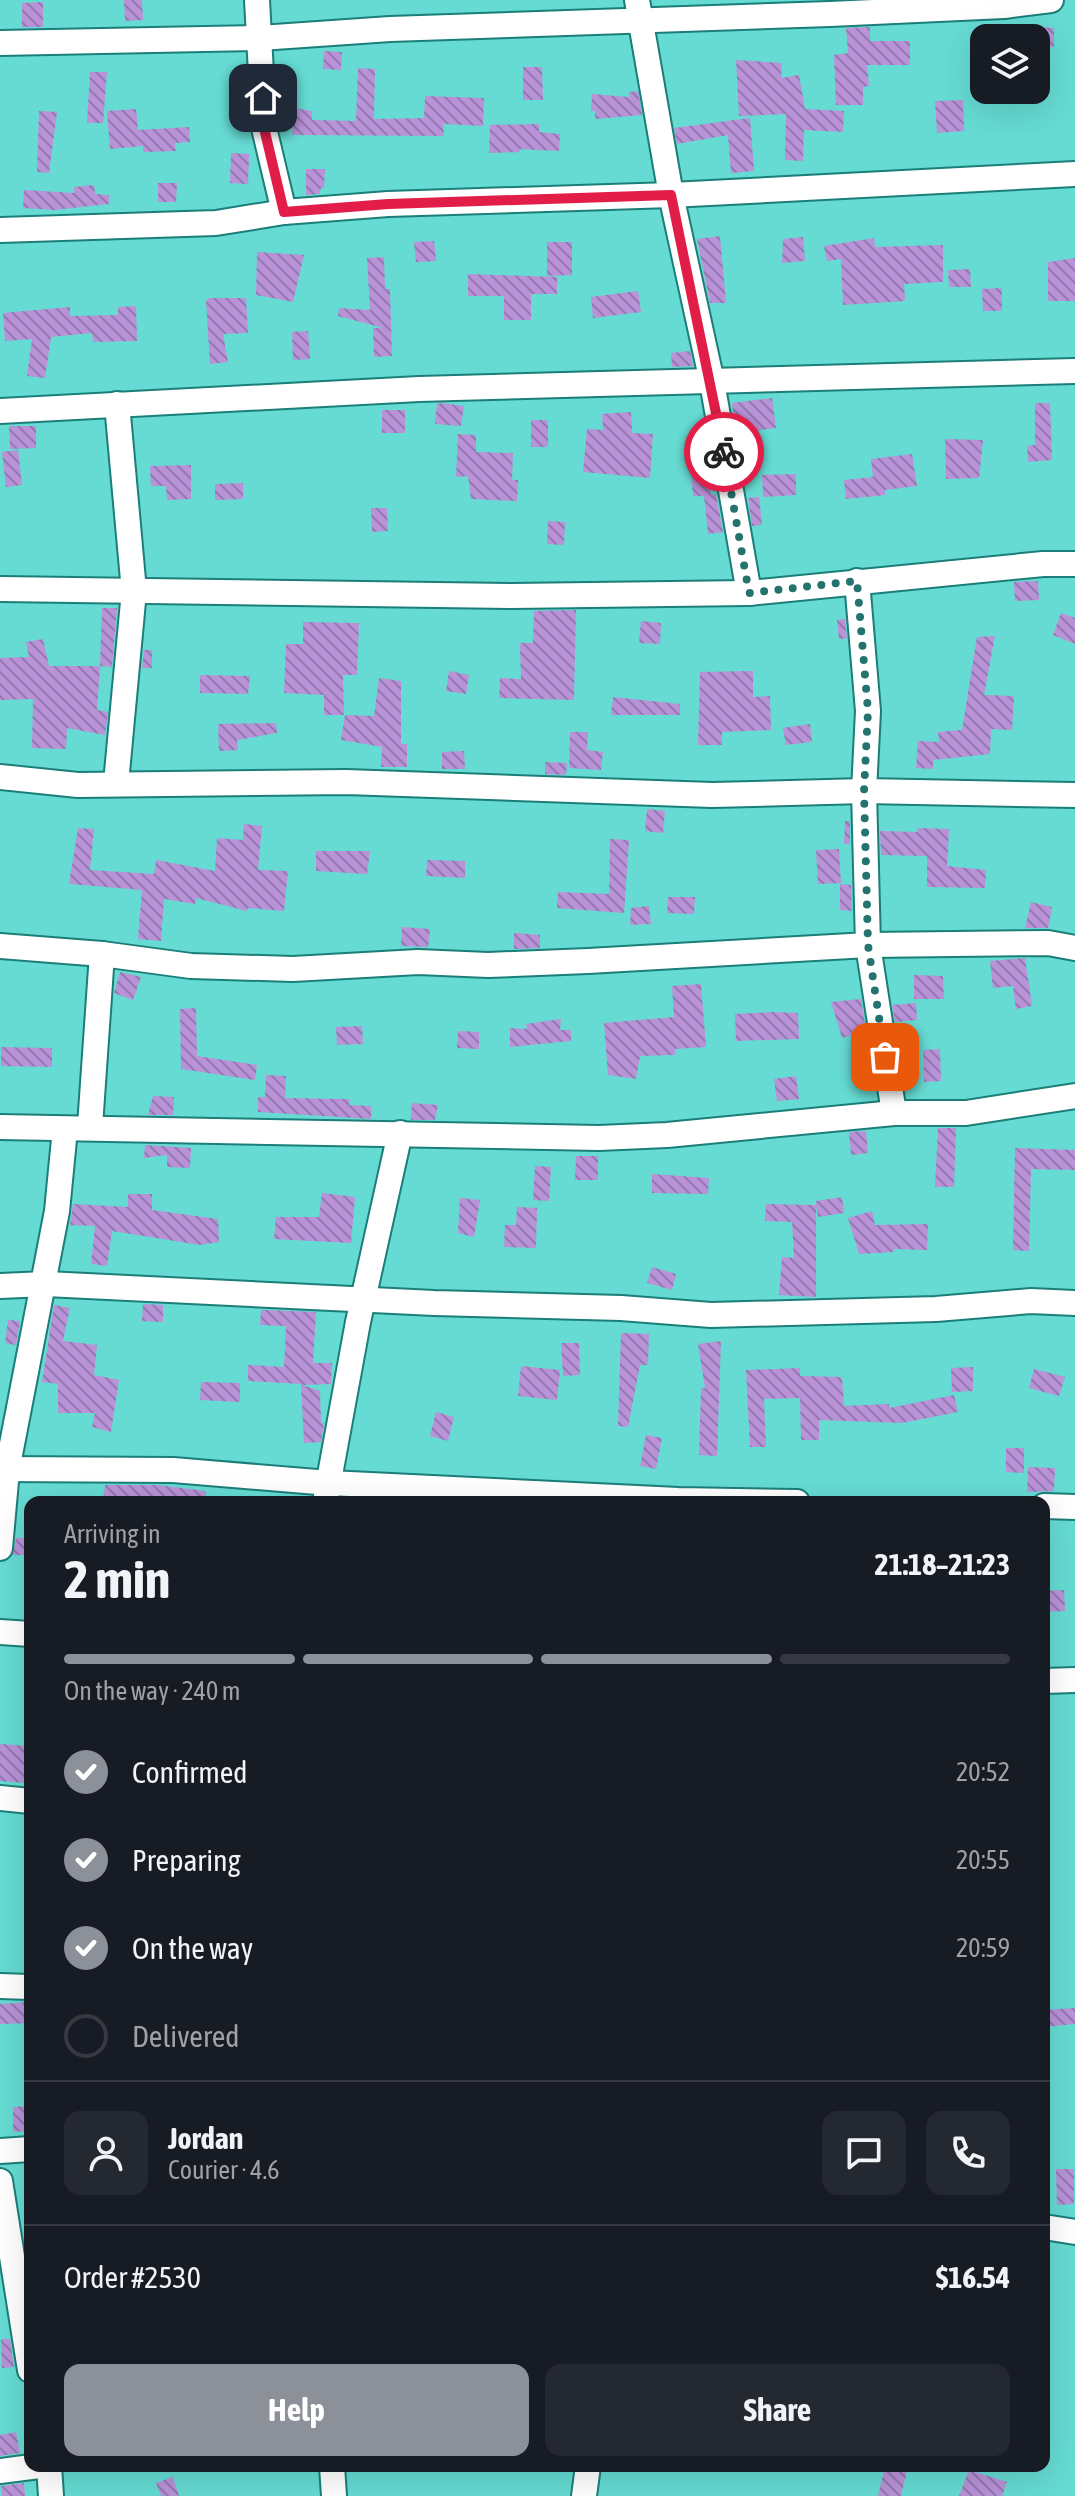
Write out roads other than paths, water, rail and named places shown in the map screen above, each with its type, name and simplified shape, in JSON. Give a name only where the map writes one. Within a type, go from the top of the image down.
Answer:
[{"type":"street","points":[[257,0],[264,128],[284,212]]},
{"type":"street","points":[[0,43],[260,38],[639,10],[830,14],[1004,6],[1051,0]]},
{"type":"street","points":[[639,10],[671,195],[712,382],[749,593]]},
{"type":"street","points":[[0,230],[216,223],[284,212],[388,204],[671,195],[1075,174]]},
{"type":"street","points":[[0,411],[419,389],[1075,371]]},
{"type":"street","points":[[116,783],[134,591],[117,404]]},
{"type":"street","points":[[0,589],[511,596],[749,593],[1043,564],[1075,564]]},
{"type":"street","points":[[857,581],[868,711],[864,791],[868,945],[894,1113]]},
{"type":"street","points":[[0,777],[78,785],[359,783],[712,795],[864,791],[1075,795]]},
{"type":"street","points":[[0,946],[102,954],[191,966],[293,969],[418,962],[488,965],[588,961],[868,945],[1048,943],[1075,948]]},
{"type":"street","points":[[90,1126],[102,954]]},
{"type":"street","points":[[0,1127],[65,1129],[90,1126],[612,1138],[894,1113],[966,1113],[1075,1096]]},
{"type":"street","points":[[0,1548],[4,1469],[46,1284],[65,1129]]},
{"type":"street","points":[[327,1492],[400,1133]]},
{"type":"street","points":[[0,1286],[46,1284],[365,1297],[711,1315],[936,1309],[1031,1301],[1075,1303]]},
{"type":"street","points":[[4,1469],[173,1470],[327,1492],[502,1496]]},
{"type":"street","points":[[1050,1506],[1075,1507]]},
{"type":"street","points":[[0,1632],[24,1634]]},
{"type":"street","points":[[1050,1681],[1075,1680]]},
{"type":"street","points":[[0,1798],[24,1800]]},
{"type":"street","points":[[0,1986],[24,1987]]},
{"type":"street","points":[[0,2151],[24,2149]]},
{"type":"street","points":[[0,2181],[24,2342]]},
{"type":"street","points":[[1050,2228],[1075,2232]]},
{"type":"street","points":[[0,2471],[24,2468]]},
{"type":"street","points":[[49,2472],[51,2496]]},
{"type":"street","points":[[332,2472],[334,2496]]},
{"type":"street","points":[[584,2496],[587,2472]]}]
